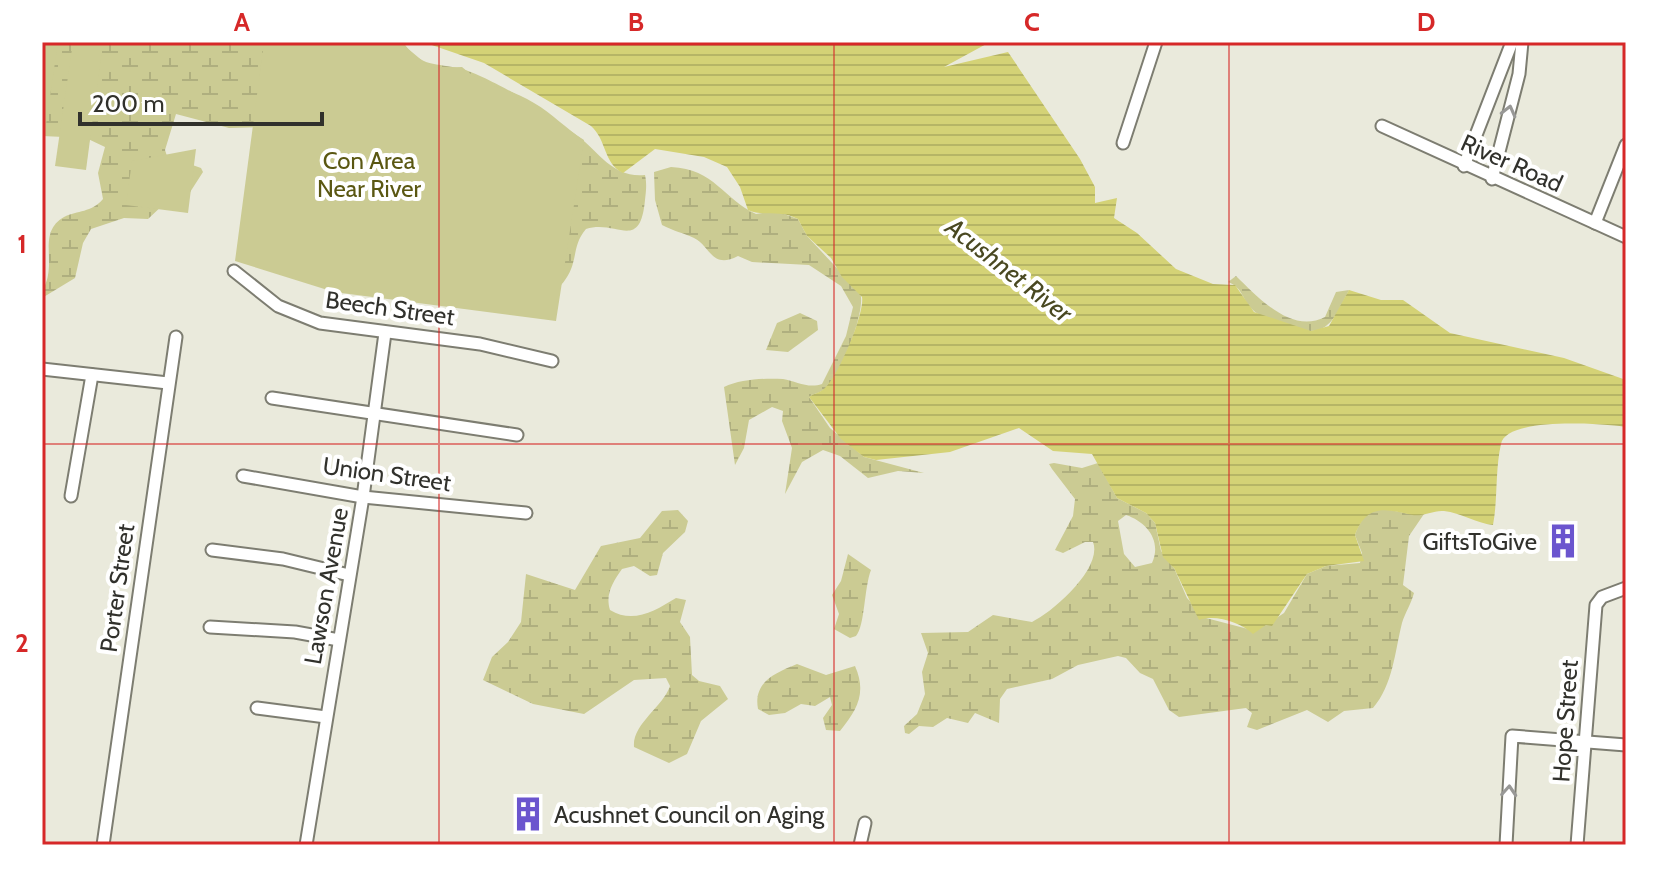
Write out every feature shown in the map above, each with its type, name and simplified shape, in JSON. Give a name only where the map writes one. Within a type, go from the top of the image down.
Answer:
[{"type":"street","points":[[1123,143],[1156,42]]},
{"type":"street","points":[[1464,166],[1512,42]]},
{"type":"street","points":[[1492,179],[1519,74],[1522,42]]},
{"type":"street","name":"River Road","points":[[1382,126],[1492,179],[1626,237]]},
{"type":"street","points":[[1595,223],[1626,145]]},
{"type":"street","name":"Beech Street","points":[[234,271],[278,306],[320,323],[480,344],[552,361]]},
{"type":"street","name":"Lawson Avenue","points":[[306,845],[363,497],[385,333]]},
{"type":"street","name":"Porter Street","points":[[103,845],[176,337]]},
{"type":"street","points":[[42,369],[168,383]]},
{"type":"street","points":[[71,496],[92,375]]},
{"type":"street","points":[[272,398],[375,416],[517,435]]},
{"type":"street","name":"Union Street","points":[[243,476],[363,497],[526,513]]},
{"type":"street","points":[[212,550],[283,559],[349,575]]},
{"type":"street","name":"Hope Street","points":[[1577,845],[1598,601],[1626,588]]},
{"type":"street","points":[[210,627],[295,632],[339,640]]},
{"type":"street","points":[[257,708],[326,717]]},
{"type":"street","points":[[1506,845],[1512,736],[1626,745]]},
{"type":"street","points":[[860,845],[865,823]]},
{"type":"green space","points":[[42,42],[403,42],[423,61],[467,71],[512,92],[579,137],[616,169],[645,175],[642,216],[632,230],[586,229],[577,244],[568,275],[553,293],[263,127],[229,128],[176,114],[165,150],[167,156],[201,168],[203,172],[185,200],[164,204],[148,219],[124,218],[91,229],[83,243],[75,278],[42,298],[48,275],[52,229],[64,217],[89,209],[103,199],[98,173],[105,147],[86,138],[42,136]]},
{"type":"green space","points":[[42,42],[58,42],[42,152]]},
{"type":"green space","points":[[73,42],[103,42],[86,170],[55,166]]},
{"type":"green space","name":"Con Area Near River","points":[[264,42],[400,42],[431,68],[462,67],[480,80],[524,97],[584,140],[556,321],[334,292],[235,261]]},
{"type":"green space","points":[[196,149],[188,213],[126,205],[132,161]]},
{"type":"green space","points":[[671,167],[686,169],[709,179],[756,214],[775,211],[798,219],[807,236],[860,293],[860,313],[845,357],[826,388],[809,397],[830,428],[864,457],[924,473],[898,471],[868,478],[840,456],[823,450],[802,462],[785,494],[792,448],[782,421],[783,411],[772,407],[749,420],[744,448],[735,465],[724,387],[769,379],[807,385],[822,384],[846,336],[853,307],[841,286],[809,265],[752,262],[738,256],[722,260],[694,238],[662,225],[655,200],[654,172]]},
{"type":"green space","points":[[1236,276],[1276,311],[1300,321],[1325,317],[1336,292],[1349,290],[1337,313],[1325,327],[1308,331],[1256,312],[1237,288],[1228,282]]},
{"type":"green space","points":[[800,313],[817,321],[818,330],[788,352],[766,350],[777,323]]},
{"type":"green space","points":[[1098,463],[1117,498],[1146,513],[1155,523],[1161,551],[1174,568],[1187,598],[1206,618],[1248,629],[1266,625],[1284,613],[1307,574],[1326,566],[1360,563],[1362,553],[1355,535],[1361,521],[1369,513],[1385,510],[1424,514],[1409,536],[1403,585],[1414,593],[1380,699],[1373,708],[1344,711],[1328,722],[1307,710],[1257,730],[1247,727],[1252,713],[1246,708],[1179,717],[1169,710],[1153,679],[1140,673],[1126,658],[1118,656],[1078,665],[1052,679],[1007,689],[1000,699],[999,723],[975,713],[968,723],[947,718],[933,727],[919,726],[909,734],[905,733],[904,726],[917,714],[925,694],[922,672],[928,653],[921,633],[968,632],[993,615],[1032,622],[1063,599],[1091,564],[1093,542],[1085,542],[1063,553],[1055,550],[1073,516],[1075,499],[1049,464],[1082,468]],"holes":[[[1126,515],[1151,533],[1155,547],[1152,563],[1135,567],[1124,554],[1118,521]]]},
{"type":"green space","points":[[678,510],[688,521],[685,532],[663,553],[657,575],[650,576],[634,566],[622,569],[608,599],[610,610],[627,616],[644,614],[676,598],[686,600],[680,622],[690,637],[692,675],[699,681],[720,686],[728,699],[701,721],[687,754],[669,763],[634,747],[638,731],[670,686],[666,678],[634,680],[584,714],[533,704],[483,680],[492,657],[508,642],[521,622],[526,574],[575,590],[601,546],[640,538],[662,511]]},
{"type":"green space","points":[[848,554],[871,570],[859,631],[850,638],[834,629],[839,614],[832,595],[841,581]]},
{"type":"green space","points":[[797,664],[826,675],[855,666],[860,693],[851,716],[840,731],[826,730],[823,718],[832,705],[830,697],[815,706],[801,704],[785,713],[769,715],[758,709],[757,700],[762,685],[774,675]]},
{"type":"water","name":"Acushnet River","points":[[423,42],[990,42],[944,67],[1008,52],[1080,159],[1095,187],[1095,203],[1117,198],[1114,218],[1137,233],[1176,269],[1213,284],[1235,285],[1254,312],[1311,331],[1329,326],[1349,290],[1381,300],[1403,300],[1450,333],[1564,358],[1626,380],[1626,427],[1558,424],[1520,429],[1507,435],[1501,444],[1493,525],[1444,511],[1416,515],[1386,510],[1371,513],[1355,535],[1364,561],[1326,566],[1307,574],[1272,626],[1266,625],[1253,634],[1228,621],[1213,618],[1199,620],[1174,568],[1163,557],[1155,523],[1146,513],[1117,498],[1092,454],[1053,451],[1019,428],[950,452],[876,460],[864,457],[841,439],[809,397],[825,388],[837,371],[855,330],[862,297],[842,277],[831,258],[807,236],[798,219],[785,214],[748,210],[740,187],[727,167],[704,157],[655,149],[623,173],[612,163],[591,126],[484,63]]},
{"type":"place","name":"GiftsToGive","points":[[1563,541]]},
{"type":"place","name":"Acushnet Council on Aging","points":[[528,814]]}]
